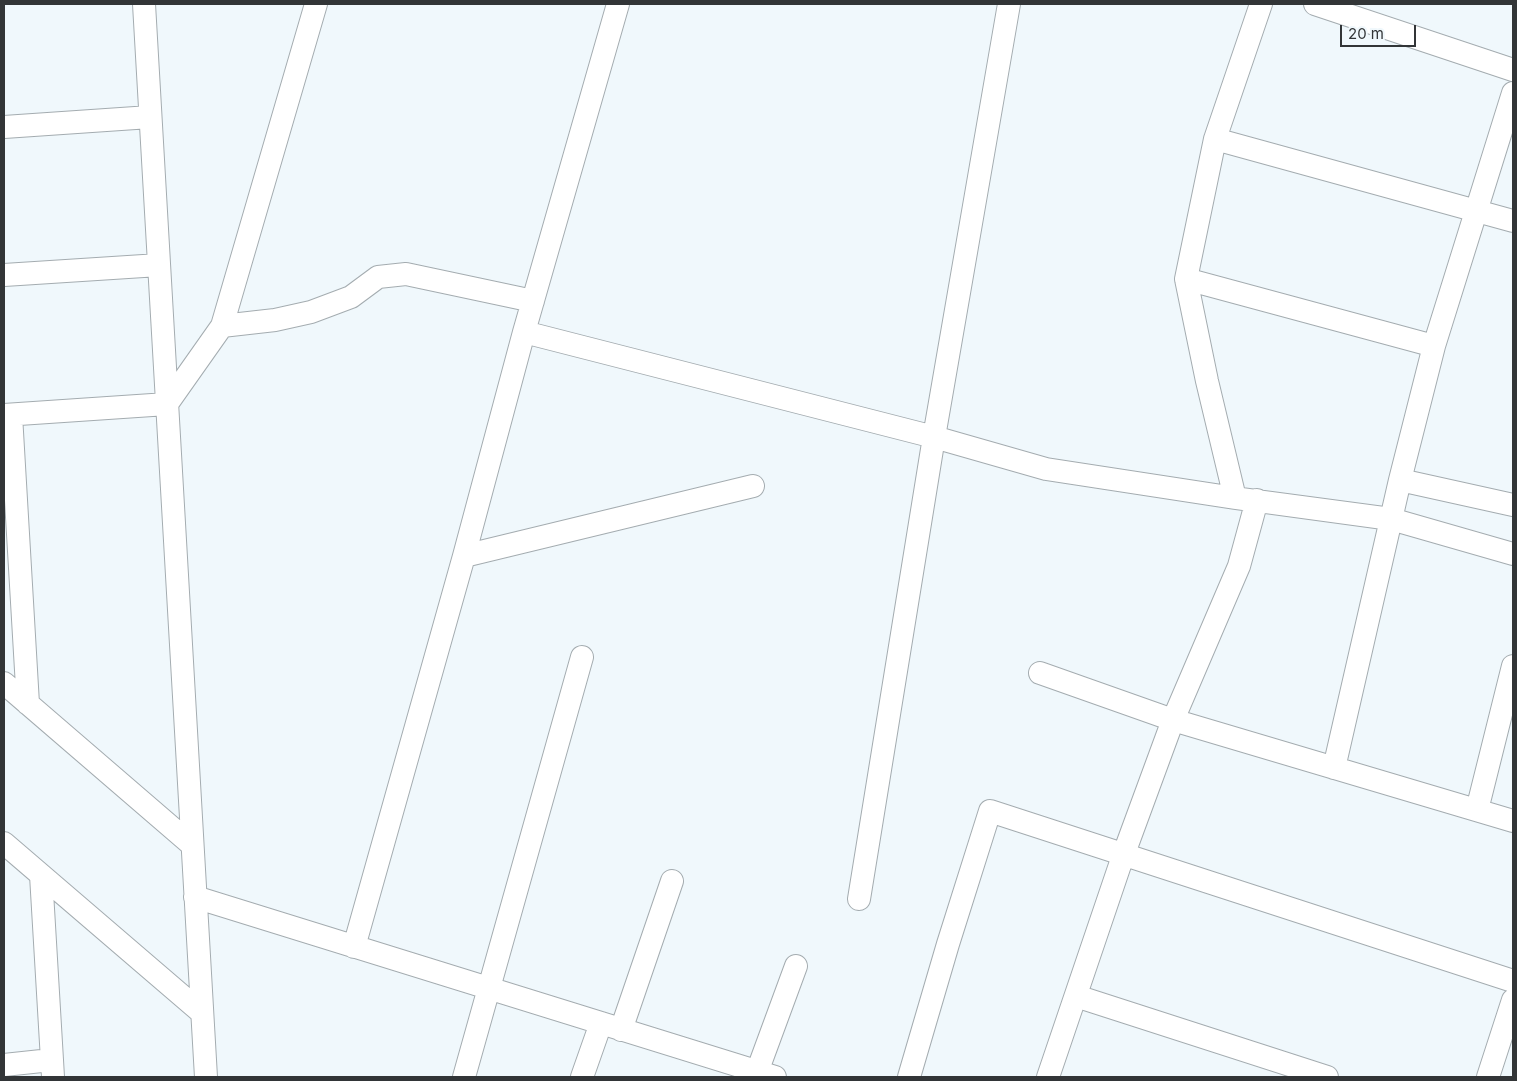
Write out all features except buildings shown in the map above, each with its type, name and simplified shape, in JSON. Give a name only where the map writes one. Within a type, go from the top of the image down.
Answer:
[{"type":"street","points":[[144,4],[206,1077]]},
{"type":"street","points":[[166,404],[222,326],[316,4]]},
{"type":"street","points":[[354,947],[464,556],[524,332],[618,4]]},
{"type":"street","points":[[859,899],[934,437],[1009,4]]},
{"type":"street","points":[[1048,1077],[1173,720],[1239,566],[1246,499],[1207,381],[1186,279],[1215,139],[1261,4]]},
{"type":"street","points":[[1315,4],[1513,70]]},
{"type":"street","points":[[1334,768],[1400,480],[1434,346],[1513,93]]},
{"type":"street","points":[[4,127],[150,117]]},
{"type":"street","points":[[1215,139],[1513,221]]},
{"type":"street","points":[[4,276],[158,265]]},
{"type":"street","points":[[222,326],[275,320],[311,312],[352,297],[378,277],[406,274],[533,301]]},
{"type":"street","points":[[1186,279],[1434,346]]},
{"type":"street","points":[[524,332],[934,437],[1046,469],[1391,519],[1513,554]]},
{"type":"street","points":[[28,704],[7,415],[166,404]]},
{"type":"street","points":[[1400,480],[1513,506]]},
{"type":"street","points":[[464,556],[753,486]]},
{"type":"street","points":[[464,1077],[582,657]]},
{"type":"street","points":[[1477,810],[1513,666]]},
{"type":"street","points":[[1040,673],[1173,720],[1513,821]]},
{"type":"street","points":[[4,683],[192,845]]},
{"type":"street","points":[[909,1077],[948,944],[990,812],[1513,980]]},
{"type":"street","points":[[4,843],[202,1013]]},
{"type":"street","points":[[4,1065],[52,1069],[41,875]]},
{"type":"street","points":[[582,1077],[611,1026],[672,881]]},
{"type":"street","points":[[195,897],[611,1026],[752,1073],[796,966]]},
{"type":"street","points":[[1076,996],[1327,1077]]},
{"type":"street","points":[[1488,1077],[1513,1000]]}]
